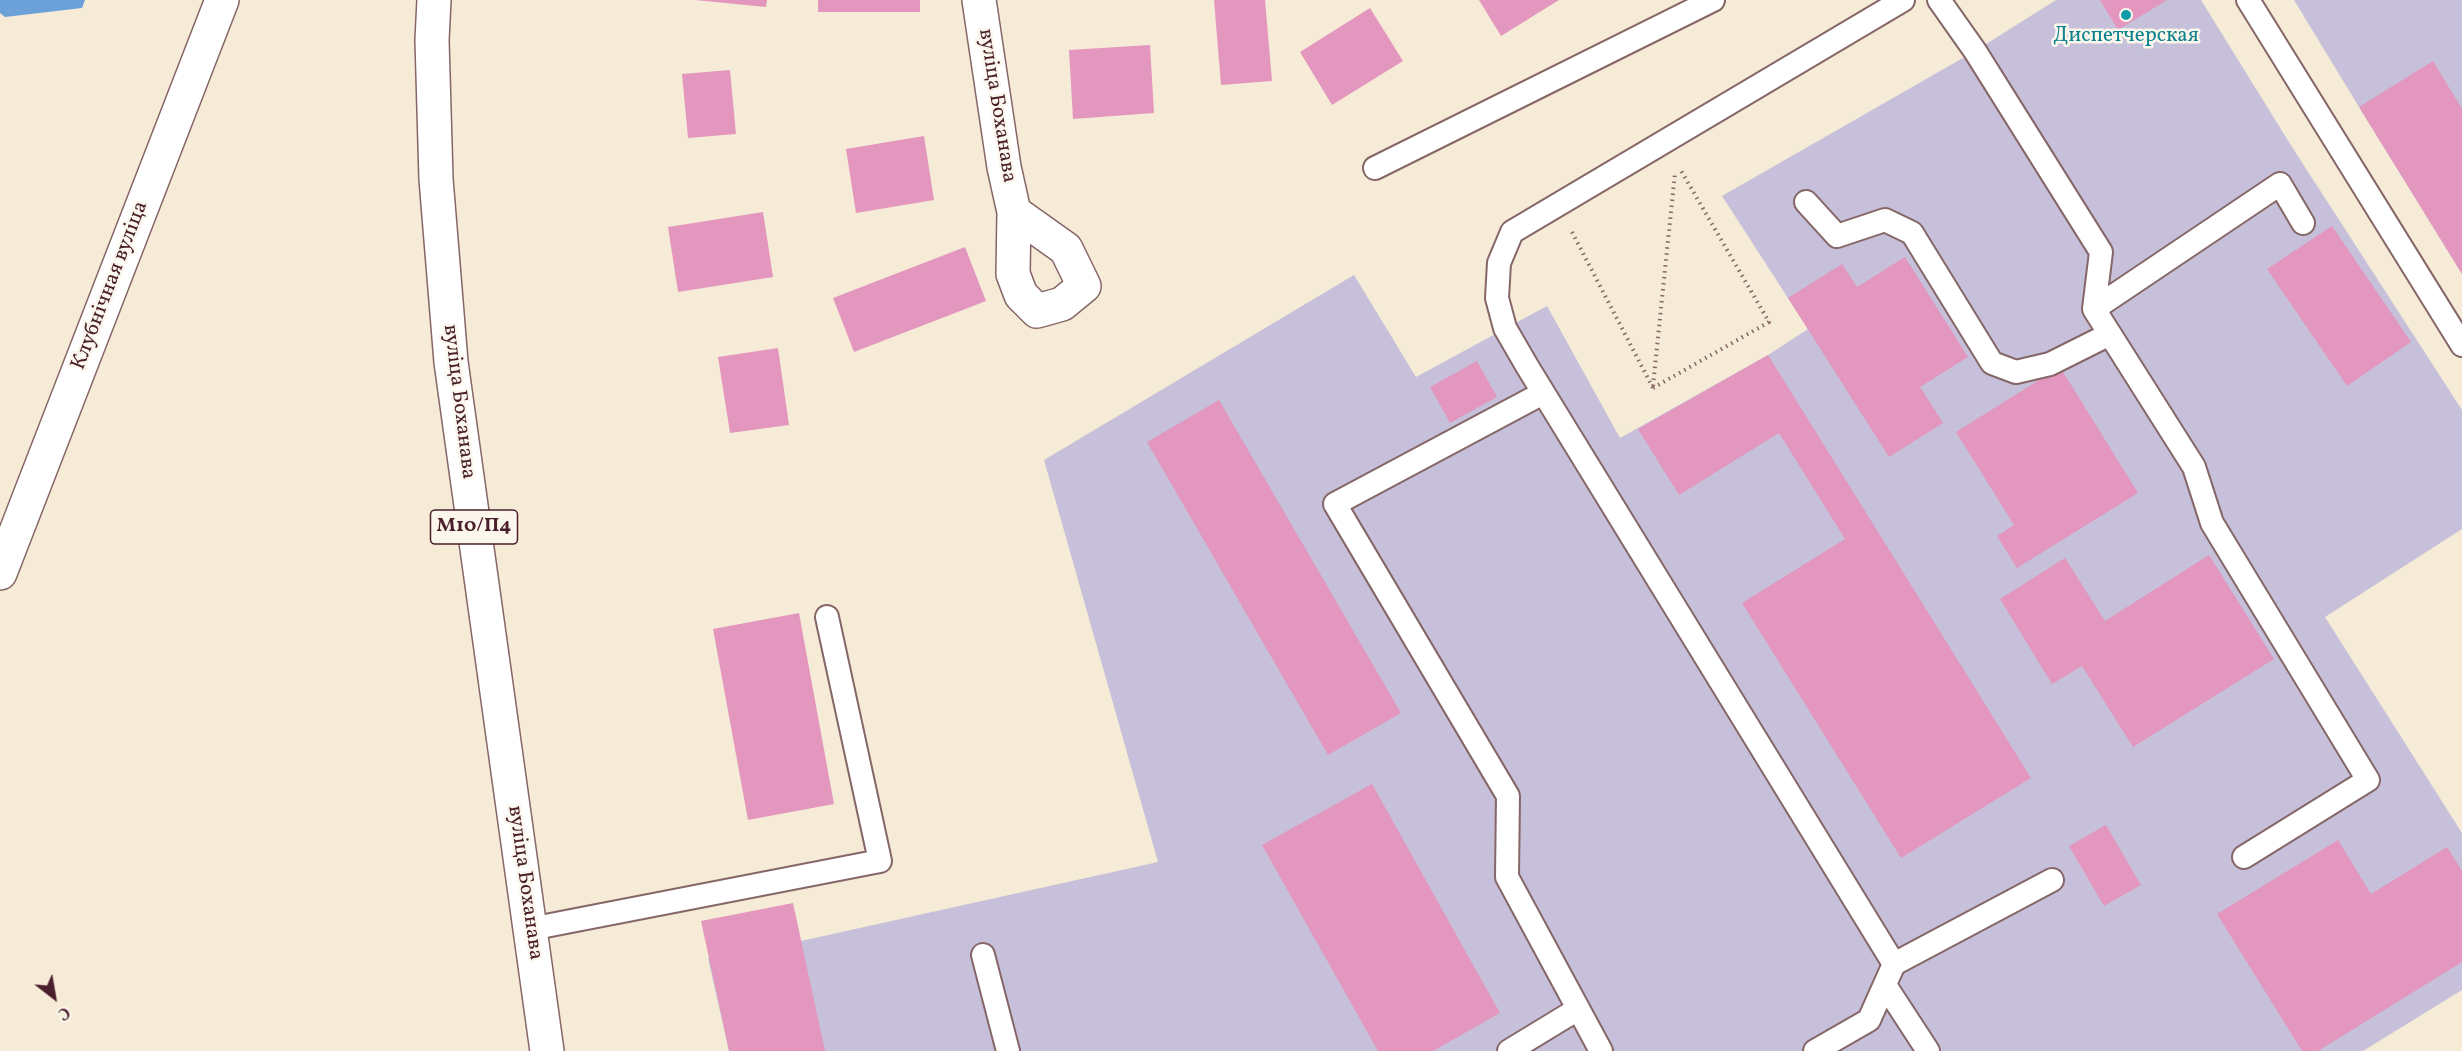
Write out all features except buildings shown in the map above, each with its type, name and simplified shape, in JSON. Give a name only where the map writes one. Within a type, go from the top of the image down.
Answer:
[{"type":"main road","name":"Клубнічная вуліца","points":[[0,573],[222,0]]},
{"type":"main road","name":"вуліца Боханава","points":[[434,0],[432,40],[436,179],[451,362],[547,1051]]},
{"type":"main road","name":"вуліца Боханава","points":[[979,0],[1004,167],[1014,212]]},
{"type":"lane","points":[[1375,168],[1713,0]]},
{"type":"lane","points":[[1894,964],[1543,393],[1505,328],[1497,298],[1499,263],[1512,232],[1903,0]]},
{"type":"lane","points":[[1939,0],[1975,51],[2101,252],[2094,309],[2194,466],[2212,523],[2368,780],[2244,857]]},
{"type":"lane","points":[[2248,0],[2462,345]]},
{"type":"lane","points":[[2094,309],[2280,184],[2303,223]]},
{"type":"lane","points":[[1806,202],[1837,236],[1885,220],[1912,233],[1992,363],[2016,372],[2050,364],[2110,334]]},
{"type":"lane","points":[[1543,393],[1335,504],[1508,796],[1507,877],[1601,1051]]},
{"type":"lane","points":[[530,929],[880,861],[827,617]]},
{"type":"lane","points":[[1815,1051],[1869,1020],[1894,964],[2052,880]]},
{"type":"lane","points":[[983,955],[1008,1051]]},
{"type":"lane","points":[[1885,985],[1928,1051]]},
{"type":"lane","points":[[1509,1051],[1578,1009]]},
{"type":"path","points":[[1677,163],[1769,322],[1653,388],[1663,293],[1677,163]]},
{"type":"path","points":[[1568,224],[1653,388]]},
{"type":"shaded area","points":[[2056,0],[2201,0],[2292,147],[2462,410],[2462,529],[2325,617],[2462,833],[2462,990],[2363,1051],[729,1051],[708,958],[801,941],[1158,862],[1044,460],[1354,275],[1416,377],[1547,306],[1620,438],[1768,355],[1808,329],[1722,196],[1975,51]]},
{"type":"shaded area","points":[[2294,0],[2462,0],[2462,274],[2359,107]]},
{"type":"water","points":[[0,0],[85,0],[82,8],[5,17],[0,13]]},
{"type":"place","name":"Диспетчерская","points":[[2126,15]]}]
